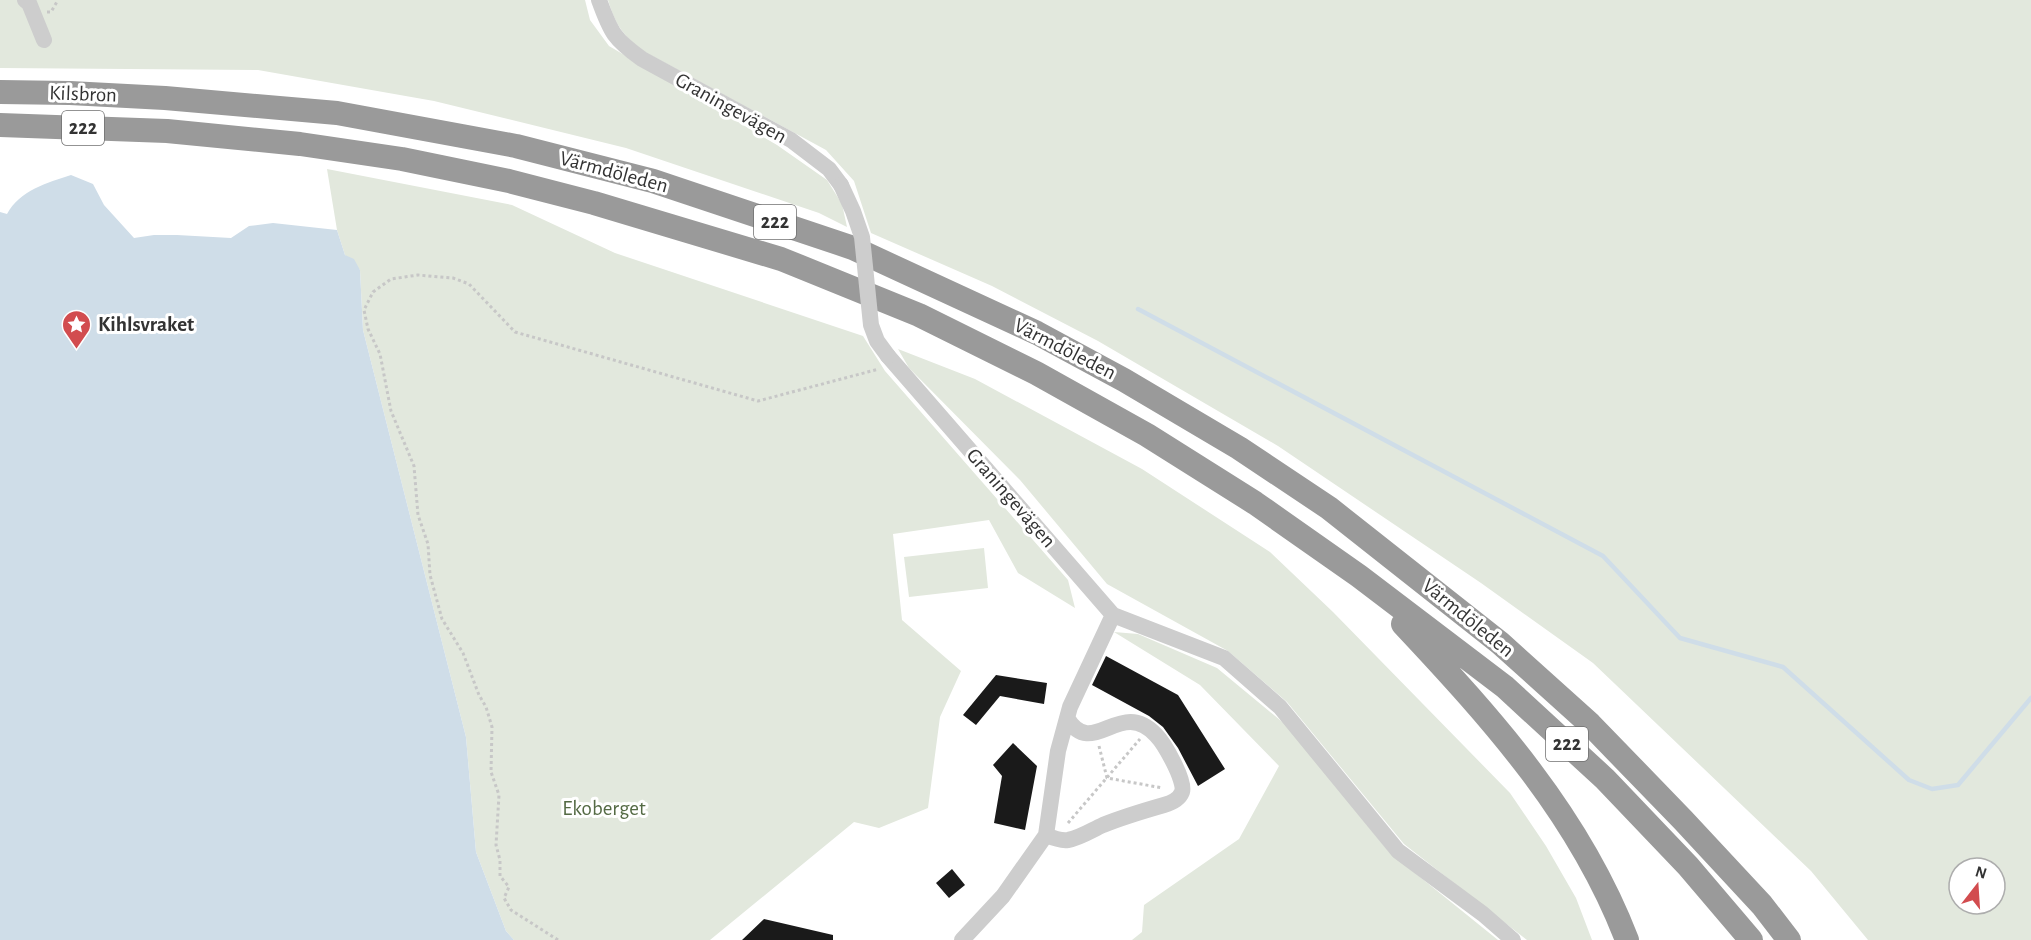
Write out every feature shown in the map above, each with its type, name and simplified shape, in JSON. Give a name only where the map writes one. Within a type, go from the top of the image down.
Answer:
[{"type":"highway","name":"Kilsbron","points":[[0,92],[165,98]]},
{"type":"highway","name":"Värmdöleden","points":[[165,98],[337,113],[516,146],[653,181],[853,248],[1037,333],[1124,380],[1239,448],[1329,508],[1500,643],[1590,724],[1762,905],[1790,940]]},
{"type":"highway","name":"Kilsbron","points":[[0,125],[167,131]]},
{"type":"highway","name":"Värmdöleden","points":[[167,131],[300,144],[402,159],[498,179],[594,203],[781,259],[919,315],[1046,379],[1167,447],[1255,503],[1359,576],[1505,687],[1605,778],[1688,866],[1751,940]]},
{"type":"highway","points":[[1359,576],[1472,697],[1544,787],[1593,862],[1628,940]]},
{"type":"highway","points":[[1683,820],[1806,940]]},
{"type":"street","points":[[25,0],[44,40]]},
{"type":"street","name":"Graningevägen","points":[[599,0],[608,25],[619,42],[642,59],[791,140],[829,169],[841,185],[862,237],[871,325],[877,341],[1113,615],[1224,658],[1280,706],[1398,851],[1514,940]]},
{"type":"street","points":[[962,940],[1004,896],[1051,837],[1058,751],[1070,707],[1113,615]]},
{"type":"street","points":[[1051,837],[1068,840],[1127,816],[1171,803],[1179,798],[1182,792],[1182,780],[1157,735],[1148,729],[1125,721],[1114,724],[1102,732],[1090,734],[1079,731],[1067,718]]},
{"type":"path","points":[[558,940],[510,910],[504,898],[509,887],[500,876],[500,860],[496,845],[499,795],[491,772],[492,727],[463,653],[442,619],[430,575],[428,544],[418,515],[414,466],[391,411],[380,354],[368,329],[364,310],[373,292],[391,279],[418,275],[453,278],[469,284],[515,332],[758,401],[880,369],[891,359]]},
{"type":"path","points":[[1051,837],[1148,729]]},
{"type":"path","points":[[1107,777],[1182,792]]},
{"type":"green space","points":[[0,0],[585,0],[590,20],[609,46],[777,145],[827,180],[842,204],[847,227],[819,213],[626,148],[434,101],[258,70],[0,68]]},
{"type":"green space","points":[[608,0],[2031,0],[2031,940],[1868,940],[1811,871],[1593,663],[1481,583],[1278,446],[1098,341],[992,286],[871,233],[854,181],[826,150],[645,52],[631,41],[617,24]]},
{"type":"green space","name":"Ekoberget","points":[[327,169],[512,205],[615,253],[863,336],[885,371],[1068,580],[1075,608],[1018,573],[989,520],[893,534],[902,620],[961,671],[940,717],[928,808],[879,828],[854,822],[710,940],[514,940],[506,931],[476,852],[466,737],[363,330],[360,270],[345,255],[337,230]]},
{"type":"green space","points":[[898,349],[975,379],[1142,469],[1270,552],[1333,612],[1510,793],[1546,846],[1576,898],[1592,940],[1527,940],[1404,844],[1287,702],[1228,651],[1107,584],[1020,480],[909,368]]},
{"type":"green space","points":[[984,548],[988,588],[909,597],[904,557]]},
{"type":"green space","points":[[1114,632],[1138,634],[1217,668],[1286,725],[1389,852],[1498,940],[1132,940],[1142,932],[1144,905],[1239,839],[1279,766],[1200,685]]},
{"type":"shaded area","points":[[71,175],[93,184],[104,205],[134,238],[177,235],[231,238],[249,226],[273,223],[337,230],[345,255],[354,259],[360,270],[363,330],[466,737],[476,852],[506,931],[514,940],[0,940],[0,212],[7,214],[19,199],[35,188]]},
{"type":"building","points":[[1106,656],[1178,695],[1225,769],[1198,786],[1178,748],[1163,727],[1149,716],[1092,685]]},
{"type":"building","points":[[996,675],[1047,683],[1044,704],[1000,696],[976,725],[963,715]]},
{"type":"building","points":[[1013,743],[1037,766],[1025,830],[994,823],[1002,776],[993,765]]},
{"type":"building","points":[[952,869],[965,885],[949,898],[936,883]]},
{"type":"building","points":[[764,919],[833,935],[833,940],[742,940]]},
{"type":"waterway","points":[[1138,309],[1603,556],[1680,638],[1783,667],[1909,780],[1932,789],[1958,785],[2031,698]]},
{"type":"place","name":"Kihlsvraket","points":[[77,350]]}]
